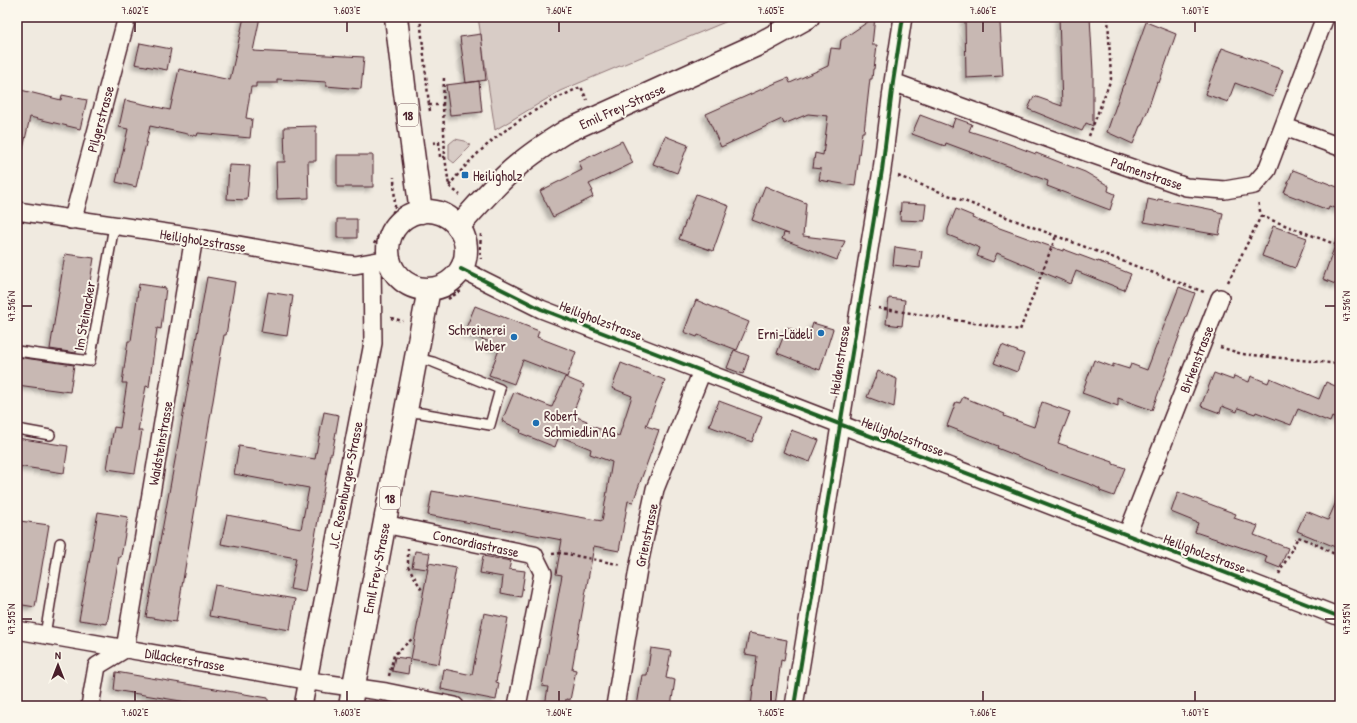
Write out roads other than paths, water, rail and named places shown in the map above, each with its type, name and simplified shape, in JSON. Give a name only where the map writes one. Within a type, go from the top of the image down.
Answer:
[{"type":"main road","name":"18","points":[[396,17],[421,212]]},
{"type":"main road","name":"Emil Frey-Strasse","points":[[458,227],[517,166],[541,147],[565,132],[761,43],[808,17]]},
{"type":"main road","points":[[421,212],[441,214],[450,218],[458,227],[462,232],[466,244],[466,257],[455,278],[446,285],[429,289],[414,287],[406,283],[378,256],[388,246],[389,240],[395,229],[403,219],[421,212]]},
{"type":"main road","name":"Emil Frey-Strasse","points":[[352,697],[429,289]]},
{"type":"street","name":"Pilgerstrasse","points":[[71,220],[75,211],[127,17]]},
{"type":"street","name":"Heidenstrasse","points":[[794,706],[882,170],[903,17]]},
{"type":"street","points":[[1325,17],[1285,127],[1340,147]]},
{"type":"street","name":"Palmenstrasse","points":[[893,82],[1186,187],[1225,190],[1254,185],[1267,170],[1285,127]]},
{"type":"street","name":"Heiligholzstrasse","points":[[17,211],[194,237],[354,265],[378,256]]},
{"type":"street","name":"Waidsteinstrasse","points":[[125,649],[194,237]]},
{"type":"street","name":"J.C. Rosenburger-Strasse","points":[[303,706],[373,343],[378,256]]},
{"type":"street","name":"Heiligholzstrasse","points":[[461,269],[541,309],[1340,617]]},
{"type":"street","name":"Birkenstrasse","points":[[1127,535],[1220,298]]},
{"type":"street","name":"Grienstrasse","points":[[615,706],[638,569],[655,489],[702,371]]},
{"type":"street","name":"Concordiastrasse","points":[[384,524],[534,555],[542,574],[517,706]]},
{"type":"street","name":"Dillackerstrasse","points":[[17,630],[308,680],[352,697]]},
{"type":"street","points":[[90,706],[97,666],[125,649]]},
{"type":"street","points":[[352,697],[386,692],[455,706]]},
{"type":"lane","name":"Im Steinacker","points":[[17,351],[90,361],[114,226]]},
{"type":"lane","points":[[406,412],[490,424],[500,389],[433,362],[417,358]]},
{"type":"lane","points":[[17,429],[50,435]]},
{"type":"lane","points":[[45,635],[60,543]]},
{"type":"place","name":"Heiligholz","points":[[465,175]]},
{"type":"place","name":"Erni-Lädeli","points":[[821,333]]},
{"type":"place","name":"Schreinerei Weber","points":[[514,337]]},
{"type":"place","name":"Robert Schmiedlin AG","points":[[536,423]]}]
